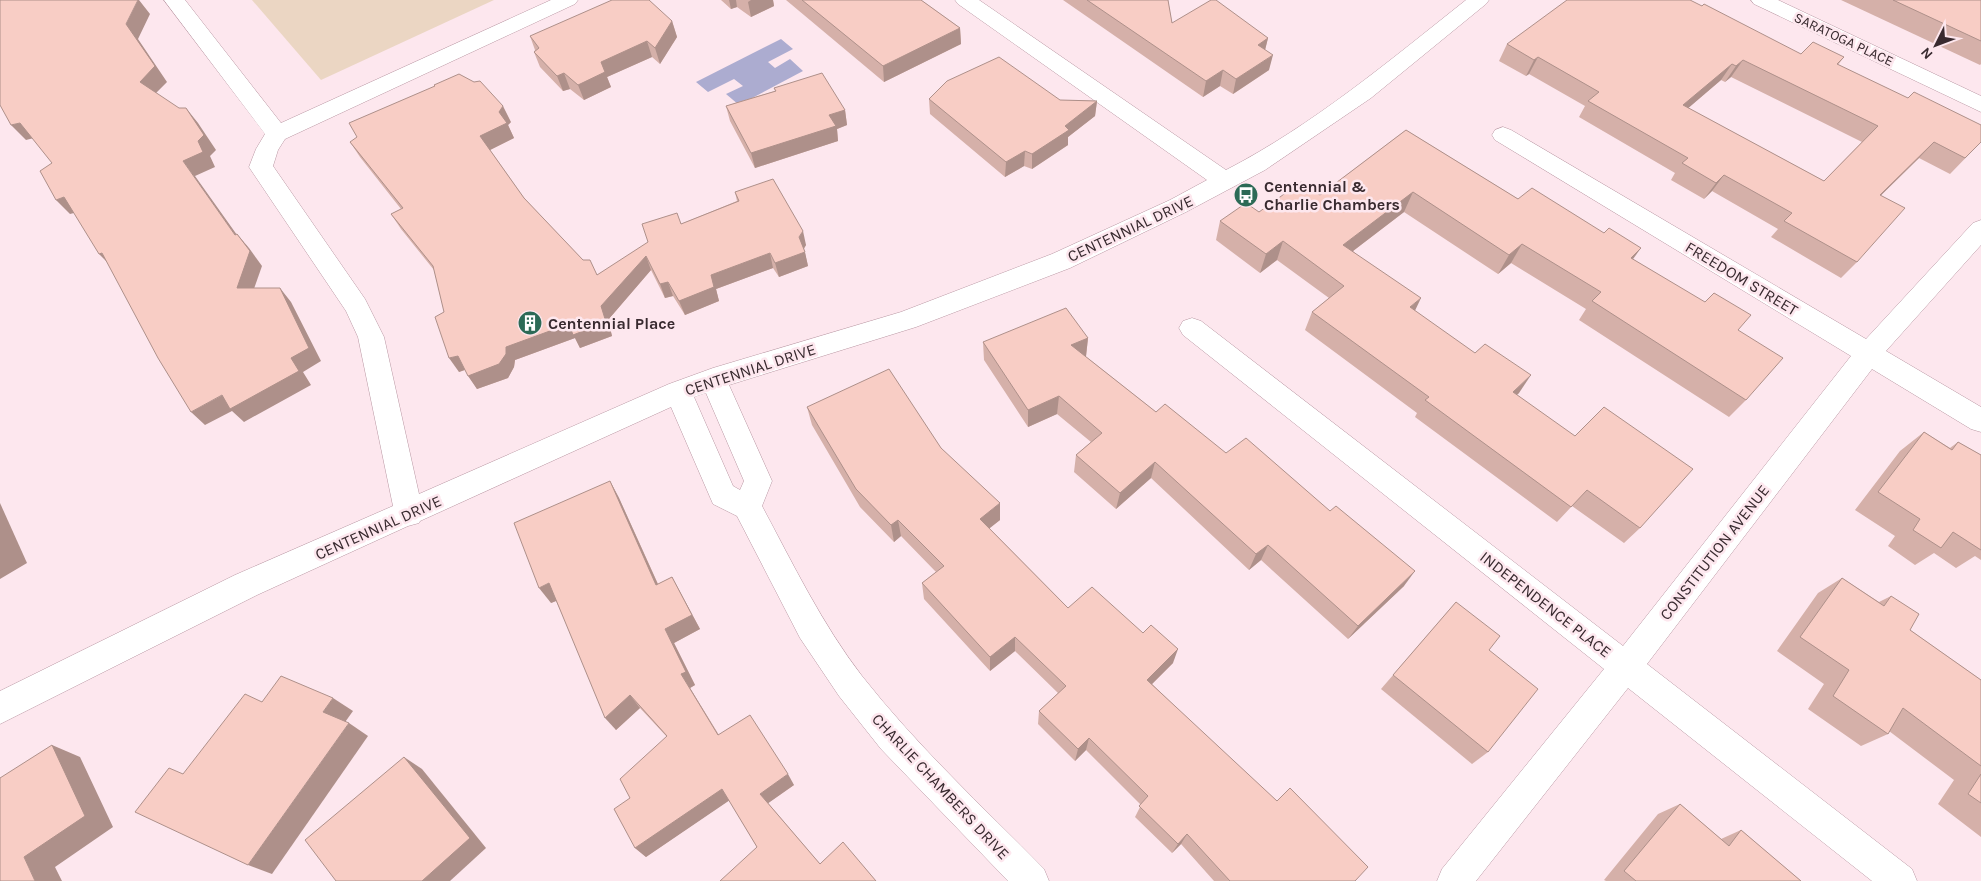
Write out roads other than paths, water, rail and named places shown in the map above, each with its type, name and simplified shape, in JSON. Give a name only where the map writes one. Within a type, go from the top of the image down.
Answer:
[{"type":"street","points":[[174,0],[277,134]]},
{"type":"street","points":[[409,514],[371,336],[356,306],[261,167],[267,149],[277,134],[568,0]]},
{"type":"street","points":[[965,0],[1226,182]]},
{"type":"street","name":"CENTENNIAL DRIVE","points":[[0,708],[246,585],[409,514],[678,392],[713,379],[907,320],[1004,283],[1123,233],[1226,182],[1257,164],[1363,93],[1479,0]]},
{"type":"street","name":"SARATOGA PLACE","points":[[1761,0],[1981,105]]},
{"type":"street","name":"FREEDOM STREET","points":[[1503,135],[1981,421]]},
{"type":"street","name":"CONSTITUTION AVENUE","points":[[1454,881],[1626,666],[1868,354],[1981,229]]},
{"type":"street","name":"INDEPENDENCE PLACE","points":[[1192,328],[1900,881]]},
{"type":"street","points":[[678,392],[723,495],[747,507],[758,481],[713,379]]},
{"type":"street","name":"CHARLIE CHAMBERS DRIVE","points":[[747,507],[811,628],[850,685],[892,738],[1032,881]]},
{"type":"water","points":[[781,39],[793,49],[768,62],[775,68],[790,59],[803,71],[739,105],[726,94],[743,86],[734,79],[708,92],[696,82]]},
{"type":"place","name":"Centennial & Charlie Chambers","points":[[1246,195]]},
{"type":"place","name":"Centennial Place","points":[[530,323]]}]
